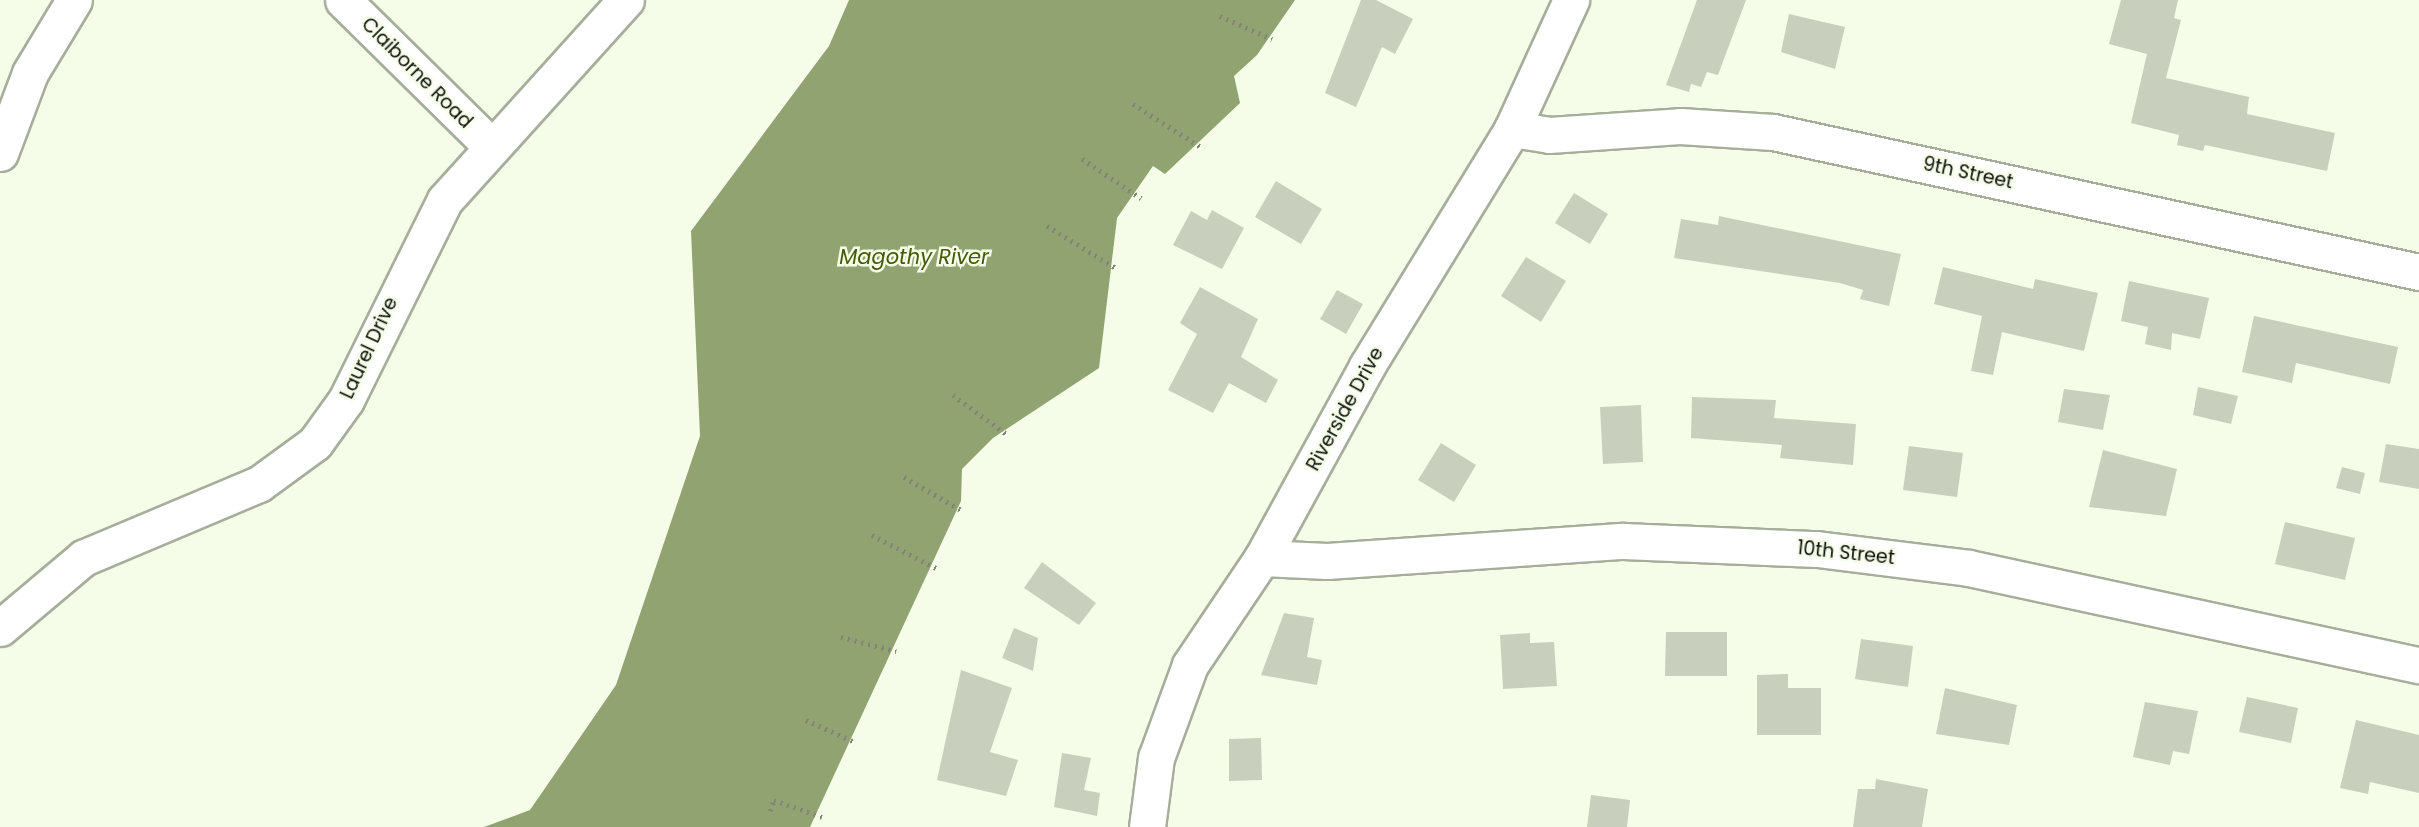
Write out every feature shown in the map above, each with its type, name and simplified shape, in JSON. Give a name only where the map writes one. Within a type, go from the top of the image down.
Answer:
[{"type":"street","points":[[0,153],[30,73],[74,0]]},
{"type":"street","name":"Claiborne Road","points":[[343,0],[490,145]]},
{"type":"street","name":"Laurel Drive","points":[[0,628],[83,558],[259,484],[315,443],[346,400],[420,240],[490,145],[626,0]]},
{"type":"street","name":"Riverside Drive","points":[[1147,827],[1156,758],[1190,665],[1262,558],[1367,366],[1512,129],[1572,0]]},
{"type":"street","name":"9th Street","points":[[1512,129],[1549,135],[1680,126],[1773,132],[2419,272]]},
{"type":"street","name":"10th Street","points":[[1262,558],[1327,561],[1623,541],[1817,549],[1969,568],[2419,665]]},
{"type":"path","points":[[1220,16],[1272,39]]},
{"type":"path","points":[[1133,104],[1204,149]]},
{"type":"path","points":[[1082,159],[1141,198]]},
{"type":"path","points":[[1047,226],[1116,268]]},
{"type":"path","points":[[953,396],[1008,435]]},
{"type":"path","points":[[904,477],[963,512]]},
{"type":"path","points":[[872,535],[936,568]]},
{"type":"path","points":[[841,638],[896,650]]},
{"type":"path","points":[[806,720],[855,742]]},
{"type":"path","points":[[770,811],[774,800],[822,817]]},
{"type":"water","name":"Magothy River","points":[[849,0],[1295,0],[1257,55],[1234,76],[1240,103],[1165,174],[1153,166],[1117,218],[1099,368],[993,438],[962,469],[961,501],[810,827],[484,827],[530,810],[616,685],[700,436],[691,231],[829,46]]},
{"type":"building","points":[[1361,0],[1376,0],[1413,19],[1395,54],[1382,47],[1356,107],[1325,93]]},
{"type":"building","points":[[1697,0],[1746,0],[1718,75],[1707,72],[1701,87],[1691,84],[1689,92],[1666,85]]},
{"type":"building","points":[[2121,0],[2178,0],[2174,18],[2181,20],[2166,78],[2249,97],[2247,114],[2335,133],[2327,171],[2205,145],[2203,151],[2177,145],[2179,135],[2131,123],[2147,54],[2109,44]]},
{"type":"building","points":[[1789,14],[1845,27],[1835,69],[1781,52]]},
{"type":"building","points":[[1276,181],[1322,209],[1301,244],[1255,217]]},
{"type":"building","points":[[1574,193],[1608,214],[1590,244],[1555,223]]},
{"type":"building","points":[[1212,210],[1244,228],[1222,269],[1173,245],[1191,211],[1207,220]]},
{"type":"building","points":[[1719,216],[1901,254],[1889,306],[1860,299],[1863,290],[1840,283],[1674,258],[1681,219],[1718,225]]},
{"type":"building","points":[[1526,257],[1566,281],[1541,322],[1501,296]]},
{"type":"building","points":[[1943,267],[2033,289],[2035,279],[2098,293],[2084,351],[2002,332],[1993,375],[1971,371],[1982,316],[1934,304]]},
{"type":"building","points":[[2129,281],[2209,298],[2200,339],[2172,333],[2171,350],[2145,344],[2148,327],[2121,321]]},
{"type":"building","points":[[1200,287],[1258,319],[1241,357],[1278,380],[1266,403],[1229,383],[1213,413],[1168,390],[1197,334],[1180,323]]},
{"type":"building","points":[[1337,290],[1363,304],[1346,334],[1320,319]]},
{"type":"building","points":[[2254,316],[2398,347],[2390,384],[2296,363],[2292,383],[2242,372]]},
{"type":"building","points":[[2198,387],[2238,396],[2231,424],[2193,415]]},
{"type":"building","points":[[2064,389],[2110,395],[2103,430],[2058,422]]},
{"type":"building","points":[[1692,397],[1776,400],[1774,418],[1856,424],[1853,465],[1780,458],[1782,445],[1691,438]]},
{"type":"building","points":[[1641,405],[1643,462],[1603,464],[1600,407]]},
{"type":"building","points":[[1441,443],[1476,465],[1454,502],[1418,480]]},
{"type":"building","points":[[2386,444],[2419,449],[2419,489],[2379,482]]},
{"type":"building","points":[[1909,446],[1963,453],[1957,497],[1903,490]]},
{"type":"building","points":[[2103,450],[2177,469],[2166,516],[2089,507]]},
{"type":"building","points":[[2342,467],[2365,473],[2360,494],[2336,488]]},
{"type":"building","points":[[2285,522],[2355,538],[2345,580],[2275,564]]},
{"type":"building","points":[[1042,562],[1096,603],[1079,625],[1024,588]]},
{"type":"building","points":[[1284,613],[1314,618],[1307,657],[1322,660],[1317,685],[1261,675]]},
{"type":"building","points":[[1014,628],[1038,638],[1033,671],[1002,658]]},
{"type":"building","points":[[1666,632],[1727,632],[1727,676],[1665,676]]},
{"type":"building","points":[[1530,633],[1530,643],[1554,642],[1557,686],[1503,689],[1500,635]]},
{"type":"building","points":[[1861,639],[1913,646],[1908,687],[1855,679]]},
{"type":"building","points":[[961,670],[1012,688],[990,752],[1018,760],[1006,796],[937,780]]},
{"type":"building","points":[[1788,674],[1788,688],[1821,688],[1821,735],[1757,735],[1757,675]]},
{"type":"building","points":[[1945,688],[2017,705],[2009,745],[1936,734]]},
{"type":"building","points":[[2247,697],[2298,708],[2291,743],[2239,732]]},
{"type":"building","points":[[2145,702],[2198,711],[2189,754],[2173,751],[2170,765],[2133,757]]},
{"type":"building","points":[[2356,720],[2419,735],[2419,793],[2370,782],[2368,794],[2340,788]]},
{"type":"building","points":[[1261,738],[1262,780],[1229,781],[1229,739]]},
{"type":"building","points":[[1062,753],[1091,758],[1084,790],[1100,793],[1097,816],[1054,807]]},
{"type":"building","points":[[1876,779],[1928,789],[1922,827],[1853,827],[1858,789],[1875,789]]},
{"type":"building","points":[[1591,795],[1630,800],[1627,827],[1587,827]]}]
